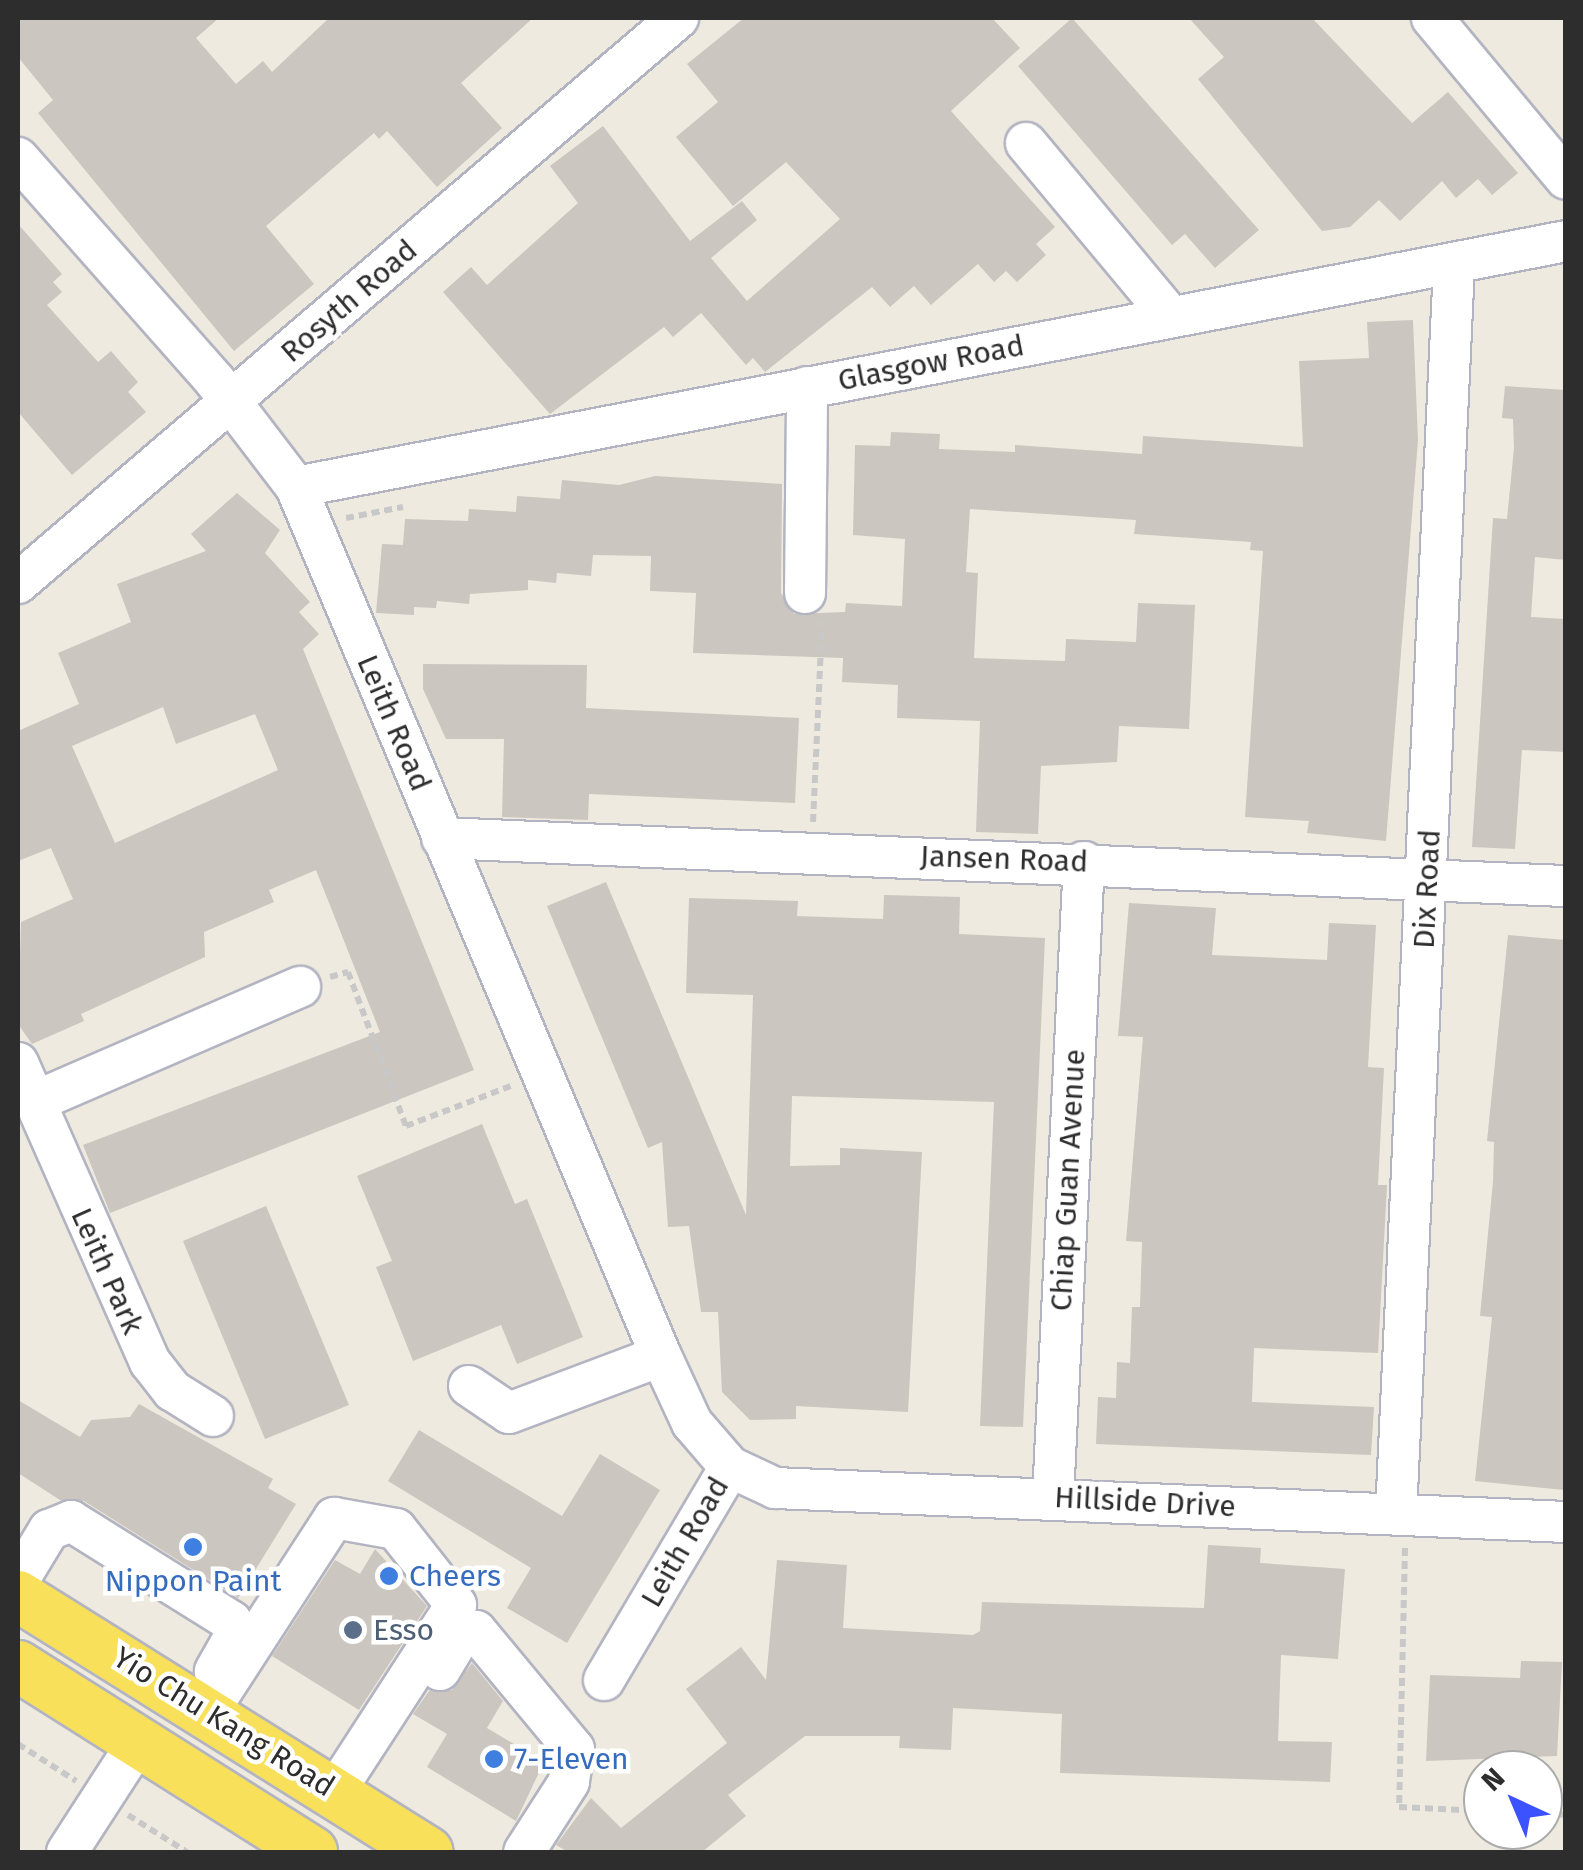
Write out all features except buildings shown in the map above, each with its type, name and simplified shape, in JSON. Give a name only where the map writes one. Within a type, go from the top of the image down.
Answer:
[{"type":"main road","name":"Yio Chu Kang Road","points":[[18,1596],[204,1706],[428,1852]]},
{"type":"main road","name":"Yio Chu Kang Road","points":[[18,1666],[140,1739],[312,1852]]},
{"type":"street","name":"Rosyth Road","points":[[18,584],[678,18]]},
{"type":"street","points":[[1432,18],[1566,179]]},
{"type":"street","points":[[1026,143],[1171,317]]},
{"type":"street","name":"Leith Road","points":[[18,158],[231,401],[296,487],[661,1356],[692,1422],[730,1467],[604,1680]]},
{"type":"street","name":"Glasgow Road","points":[[296,487],[1566,241]]},
{"type":"street","name":"Dix Road","points":[[1395,1536],[1454,264]]},
{"type":"street","points":[[805,594],[807,387]]},
{"type":"street","name":"Jansen Road","points":[[442,838],[1084,862],[1566,886]]},
{"type":"street","name":"Chiap Guan Avenue","points":[[1053,1497],[1084,862]]},
{"type":"street","points":[[34,1102],[300,987]]},
{"type":"street","name":"Leith Park","points":[[18,1063],[143,1350],[173,1391],[213,1416]]},
{"type":"street","points":[[470,1386],[510,1414],[661,1356]]},
{"type":"street","name":"Hillside Drive","points":[[730,1467],[774,1488],[1053,1497],[1395,1536],[1566,1522]]},
{"type":"street","points":[[204,1706],[334,1518],[396,1530],[456,1604],[346,1798]]},
{"type":"street","points":[[18,1581],[48,1530],[71,1521],[221,1610],[236,1634],[204,1706]]},
{"type":"street","points":[[346,1798],[460,1637],[476,1631],[574,1749],[569,1782],[524,1852]]},
{"type":"street","points":[[67,1852],[140,1739]]},
{"type":"path","points":[[300,987],[348,972],[406,1126],[517,1084]]},
{"type":"path","points":[[510,1066],[524,1101]]},
{"type":"path","points":[[1423,1548],[1395,1536],[1399,1807],[1463,1810]]},
{"type":"place","name":"Nippon Paint","points":[[193,1547]]},
{"type":"place","name":"Cheers","points":[[389,1576]]},
{"type":"place","name":"Esso","points":[[353,1630]]},
{"type":"place","name":"7-Eleven","points":[[494,1759]]}]
